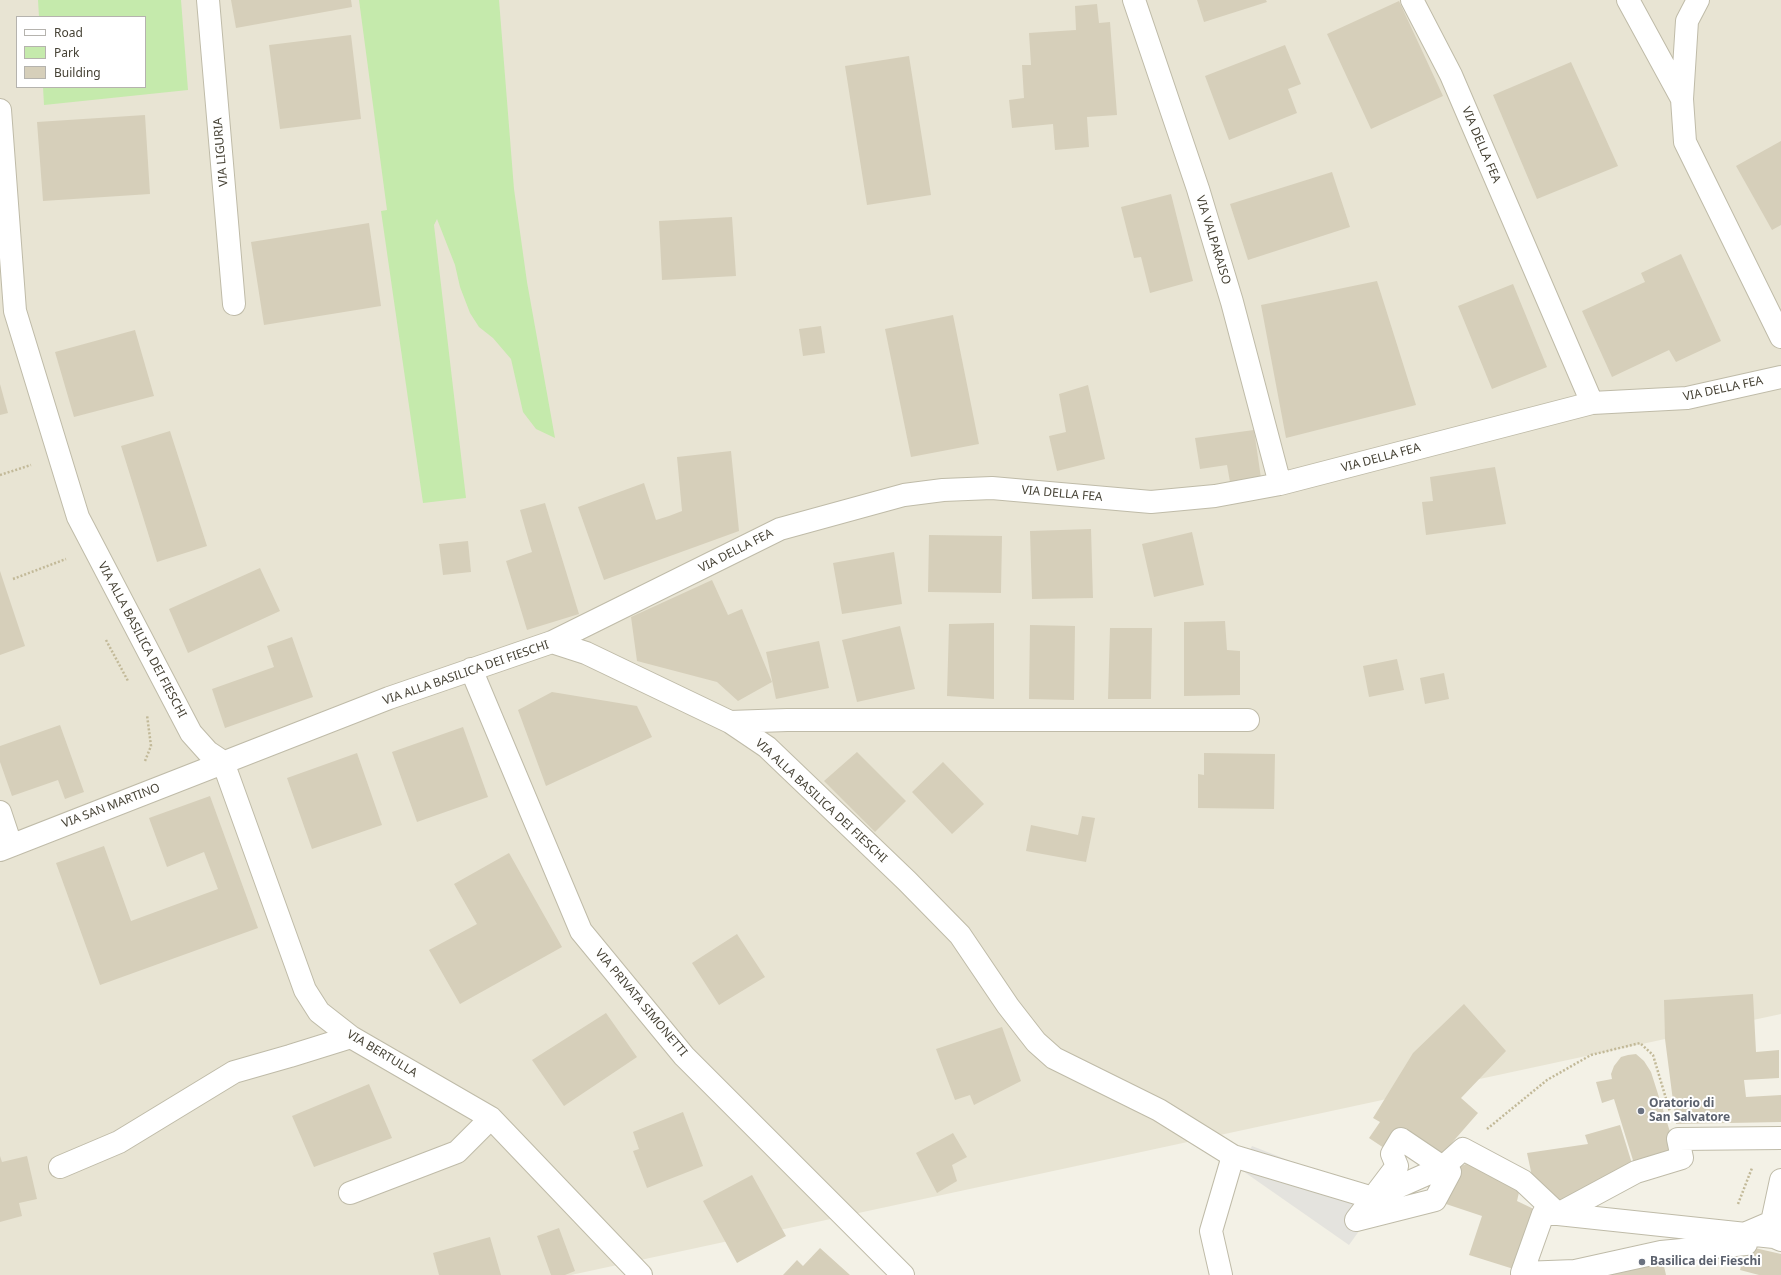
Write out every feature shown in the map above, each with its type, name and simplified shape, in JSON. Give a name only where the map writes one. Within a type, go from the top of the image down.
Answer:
[{"type":"street","name":"VIA LIGURIA","points":[[208,0],[234,304]]},
{"type":"street","name":"VIA VALPARAISO","points":[[1134,0],[1198,190],[1232,302],[1280,484]]},
{"type":"street","name":"VIA DELLA FEA","points":[[1412,0],[1451,75],[1592,403]]},
{"type":"street","points":[[1628,0],[1682,99]]},
{"type":"street","points":[[1698,0],[1687,20],[1682,99],[1685,142],[1781,337]]},
{"type":"street","name":"VIA ALLA BASILICA DEI FIESCHI","points":[[0,110],[8,310],[78,517],[191,733],[208,752],[223,762],[389,698],[552,642],[586,653],[730,722],[767,748],[907,881],[960,935],[1008,1006],[1036,1042],[1054,1058],[1159,1110],[1232,1156],[1373,1198]]},
{"type":"street","name":"VIA DELLA FEA","points":[[552,642],[780,529],[904,495],[943,490],[992,488],[1151,502],[1215,496],[1280,484],[1592,403],[1687,398],[1781,377]]},
{"type":"street","name":"VIA PRIVATA SIMONETTI","points":[[471,669],[580,931],[684,1056],[903,1275]]},
{"type":"street","points":[[730,722],[787,720],[1248,720]]},
{"type":"street","name":"VIA SAN MARTINO","points":[[5,848],[223,762]]},
{"type":"street","name":"VIA BERTULLA","points":[[223,762],[232,782],[271,899],[305,990],[319,1012],[352,1037],[491,1118],[641,1275]]},
{"type":"street","points":[[0,812],[5,848]]},
{"type":"street","points":[[60,1167],[119,1142],[234,1072],[352,1037]]},
{"type":"street","points":[[350,1193],[457,1152],[491,1118]]},
{"type":"street","points":[[1558,1214],[1636,1172],[1682,1158],[1678,1139],[1781,1138]]},
{"type":"street","points":[[1373,1198],[1397,1166],[1392,1154],[1401,1139],[1442,1167]]},
{"type":"street","points":[[1373,1198],[1442,1167],[1463,1149],[1523,1181],[1558,1214]]},
{"type":"street","points":[[1221,1275],[1211,1231],[1232,1156]]},
{"type":"street","points":[[1744,1234],[1772,1222],[1781,1180]]},
{"type":"street","points":[[1744,1234],[1746,1244],[1661,1252],[1575,1271],[1522,1274],[1543,1214],[1558,1214],[1774,1237],[1781,1240]]},
{"type":"path","points":[[0,475],[31,464],[34,471]]},
{"type":"path","points":[[63,552],[69,566]]},
{"type":"path","points":[[13,579],[66,559]]},
{"type":"path","points":[[104,635],[125,676],[132,686]]},
{"type":"path","points":[[143,766],[151,746],[151,736],[144,709]]},
{"type":"path","points":[[1463,1149],[1547,1080],[1591,1055],[1640,1043],[1653,1055],[1678,1139]]},
{"type":"shaded area","points":[[0,0],[1781,0],[1781,1014],[571,1275],[0,1275]]},
{"type":"shaded area","points":[[1252,1146],[1372,1193],[1377,1206],[1349,1245],[1240,1169]]},
{"type":"green space","points":[[38,0],[181,0],[188,90],[44,105],[43,88],[146,88],[146,16],[39,16]]},
{"type":"green space","points":[[359,0],[499,0],[514,189],[527,282],[555,438],[536,429],[523,412],[511,359],[493,338],[479,327],[470,313],[460,287],[455,265],[437,219],[434,225],[466,498],[423,503],[381,211],[387,210]]},
{"type":"building","points":[[231,0],[351,0],[352,7],[236,28]]},
{"type":"building","points":[[1197,0],[1266,0],[1267,2],[1204,22]]},
{"type":"building","points":[[1399,1],[1443,96],[1371,129],[1327,34]]},
{"type":"building","points":[[1097,4],[1099,23],[1110,22],[1117,115],[1087,117],[1089,147],[1055,150],[1053,124],[1012,128],[1009,100],[1024,98],[1022,65],[1031,65],[1029,33],[1076,30],[1075,6]]},
{"type":"building","points":[[351,35],[361,119],[280,129],[269,45]]},
{"type":"building","points":[[1285,45],[1301,84],[1288,89],[1297,113],[1229,140],[1205,76]]},
{"type":"building","points":[[909,56],[931,195],[867,205],[845,66]]},
{"type":"building","points":[[1571,62],[1618,166],[1537,199],[1493,95]]},
{"type":"building","points":[[145,115],[150,194],[43,201],[37,122]]},
{"type":"building","points":[[1781,141],[1781,225],[1772,230],[1736,166]]},
{"type":"building","points":[[1332,172],[1350,227],[1248,260],[1230,204]]},
{"type":"building","points":[[1171,194],[1193,281],[1150,293],[1141,257],[1134,258],[1121,207]]},
{"type":"building","points":[[732,217],[736,276],[662,280],[659,221]]},
{"type":"building","points":[[369,223],[381,306],[264,325],[251,242]]},
{"type":"building","points":[[1681,254],[1721,341],[1676,362],[1669,350],[1612,377],[1582,311],[1645,282],[1641,273]]},
{"type":"building","points":[[1377,281],[1416,405],[1286,438],[1261,305]]},
{"type":"building","points":[[1513,284],[1547,367],[1492,389],[1458,306]]},
{"type":"building","points":[[953,315],[979,444],[911,457],[885,329]]},
{"type":"building","points":[[821,326],[825,353],[803,356],[799,329]]},
{"type":"building","points":[[135,330],[154,396],[74,417],[55,352]]},
{"type":"building","points":[[0,384],[8,413],[0,415]]},
{"type":"building","points":[[1088,385],[1105,459],[1057,471],[1049,436],[1066,432],[1059,394]]},
{"type":"building","points":[[1254,430],[1261,478],[1230,482],[1227,465],[1200,469],[1195,438]]},
{"type":"building","points":[[170,431],[207,546],[157,562],[121,446]]},
{"type":"building","points":[[731,451],[739,531],[604,580],[578,507],[644,483],[656,520],[669,516],[682,511],[677,457]]},
{"type":"building","points":[[1495,467],[1506,524],[1426,535],[1422,502],[1433,501],[1430,477]]},
{"type":"building","points":[[545,503],[579,614],[527,630],[506,561],[532,552],[520,510]]},
{"type":"building","points":[[1091,529],[1093,598],[1032,599],[1030,531]]},
{"type":"building","points":[[1192,532],[1204,585],[1154,597],[1142,544]]},
{"type":"building","points":[[929,535],[1002,536],[1001,593],[928,592]]},
{"type":"building","points":[[468,541],[471,572],[443,575],[439,544]]},
{"type":"building","points":[[894,552],[902,604],[842,614],[833,563]]},
{"type":"building","points":[[260,568],[280,611],[188,653],[169,609]]},
{"type":"building","points":[[0,571],[25,646],[0,655]]},
{"type":"building","points":[[712,580],[728,615],[742,609],[772,682],[738,701],[717,682],[637,661],[631,617]]},
{"type":"building","points":[[1225,621],[1227,650],[1240,651],[1240,695],[1184,696],[1184,622]]},
{"type":"building","points":[[994,623],[994,699],[947,696],[949,624]]},
{"type":"building","points":[[1030,625],[1075,626],[1074,700],[1029,699]]},
{"type":"building","points":[[900,626],[915,689],[857,702],[842,640]]},
{"type":"building","points":[[1110,628],[1152,628],[1151,699],[1108,699]]},
{"type":"building","points":[[292,637],[313,697],[225,728],[212,689],[274,667],[267,646]]},
{"type":"building","points":[[819,641],[829,688],[776,699],[766,652]]},
{"type":"building","points":[[1397,659],[1404,690],[1369,697],[1363,666]]},
{"type":"building","points":[[1444,673],[1449,699],[1425,704],[1420,678]]},
{"type":"building","points":[[552,692],[637,706],[652,737],[546,786],[518,710]]},
{"type":"building","points":[[60,725],[84,792],[65,799],[58,780],[12,796],[0,762],[0,746]]},
{"type":"building","points":[[463,727],[488,797],[417,822],[392,752]]},
{"type":"building","points":[[857,752],[906,801],[875,832],[824,781]]},
{"type":"building","points":[[357,753],[382,825],[312,849],[287,778]]},
{"type":"building","points":[[1204,753],[1275,754],[1274,809],[1198,808],[1198,774],[1204,775]]},
{"type":"building","points":[[943,762],[984,804],[952,834],[912,792]]},
{"type":"building","points":[[210,796],[258,928],[100,985],[56,863],[104,846],[131,921],[218,889],[204,852],[167,867],[149,818]]},
{"type":"building","points":[[1082,816],[1095,818],[1086,862],[1026,851],[1031,825],[1078,835]]},
{"type":"building","points":[[509,853],[562,947],[460,1004],[429,950],[477,924],[454,884]]},
{"type":"building","points":[[737,934],[765,977],[719,1005],[692,963]]},
{"type":"building","points":[[1753,994],[1756,1052],[1779,1050],[1779,1078],[1744,1080],[1746,1097],[1781,1095],[1781,1122],[1676,1124],[1665,1039],[1664,1000]]},
{"type":"building","points":[[1464,1004],[1506,1051],[1461,1098],[1478,1113],[1436,1161],[1401,1137],[1390,1152],[1369,1138],[1380,1122],[1373,1118],[1413,1053]]},
{"type":"building","points":[[606,1013],[637,1057],[564,1106],[532,1060]]},
{"type":"building","points":[[1002,1027],[1021,1081],[974,1105],[970,1095],[955,1100],[936,1049]]},
{"type":"building","name":"Oratorio di San Salvatore","points":[[1636,1054],[1644,1061],[1651,1072],[1678,1157],[1636,1170],[1614,1099],[1602,1103],[1596,1082],[1612,1079],[1611,1074],[1614,1066],[1621,1057]]},
{"type":"building","points":[[369,1084],[392,1138],[314,1167],[292,1116]]},
{"type":"building","points":[[683,1112],[703,1166],[647,1188],[633,1151],[639,1149],[633,1132]]},
{"type":"building","points":[[1620,1125],[1634,1170],[1562,1209],[1535,1190],[1527,1153],[1588,1144],[1585,1135]]},
{"type":"building","points":[[953,1133],[967,1157],[952,1165],[957,1181],[937,1193],[916,1153]]},
{"type":"building","points":[[0,1156],[2,1162],[27,1156],[37,1199],[19,1203],[22,1216],[0,1222]]},
{"type":"building","points":[[1470,1162],[1520,1188],[1517,1201],[1540,1212],[1520,1271],[1469,1255],[1482,1216],[1437,1201],[1453,1170]]},
{"type":"building","points":[[752,1175],[786,1236],[737,1263],[703,1201]]},
{"type":"building","points":[[559,1228],[575,1271],[565,1275],[551,1275],[537,1236]]},
{"type":"building","points":[[490,1237],[501,1275],[439,1275],[433,1253]]},
{"type":"building","points":[[1746,1246],[1781,1254],[1781,1275],[1759,1275],[1740,1270]]},
{"type":"building","points":[[820,1248],[850,1275],[783,1275],[797,1260],[803,1266]]},
{"type":"building","name":"Basilica dei Fieschi","points":[[1661,1253],[1666,1275],[1577,1275]]},
{"type":"place","name":"Oratorio di San Salvatore","points":[[1641,1111]]},
{"type":"place","name":"Basilica dei Fieschi","points":[[1642,1262]]}]
